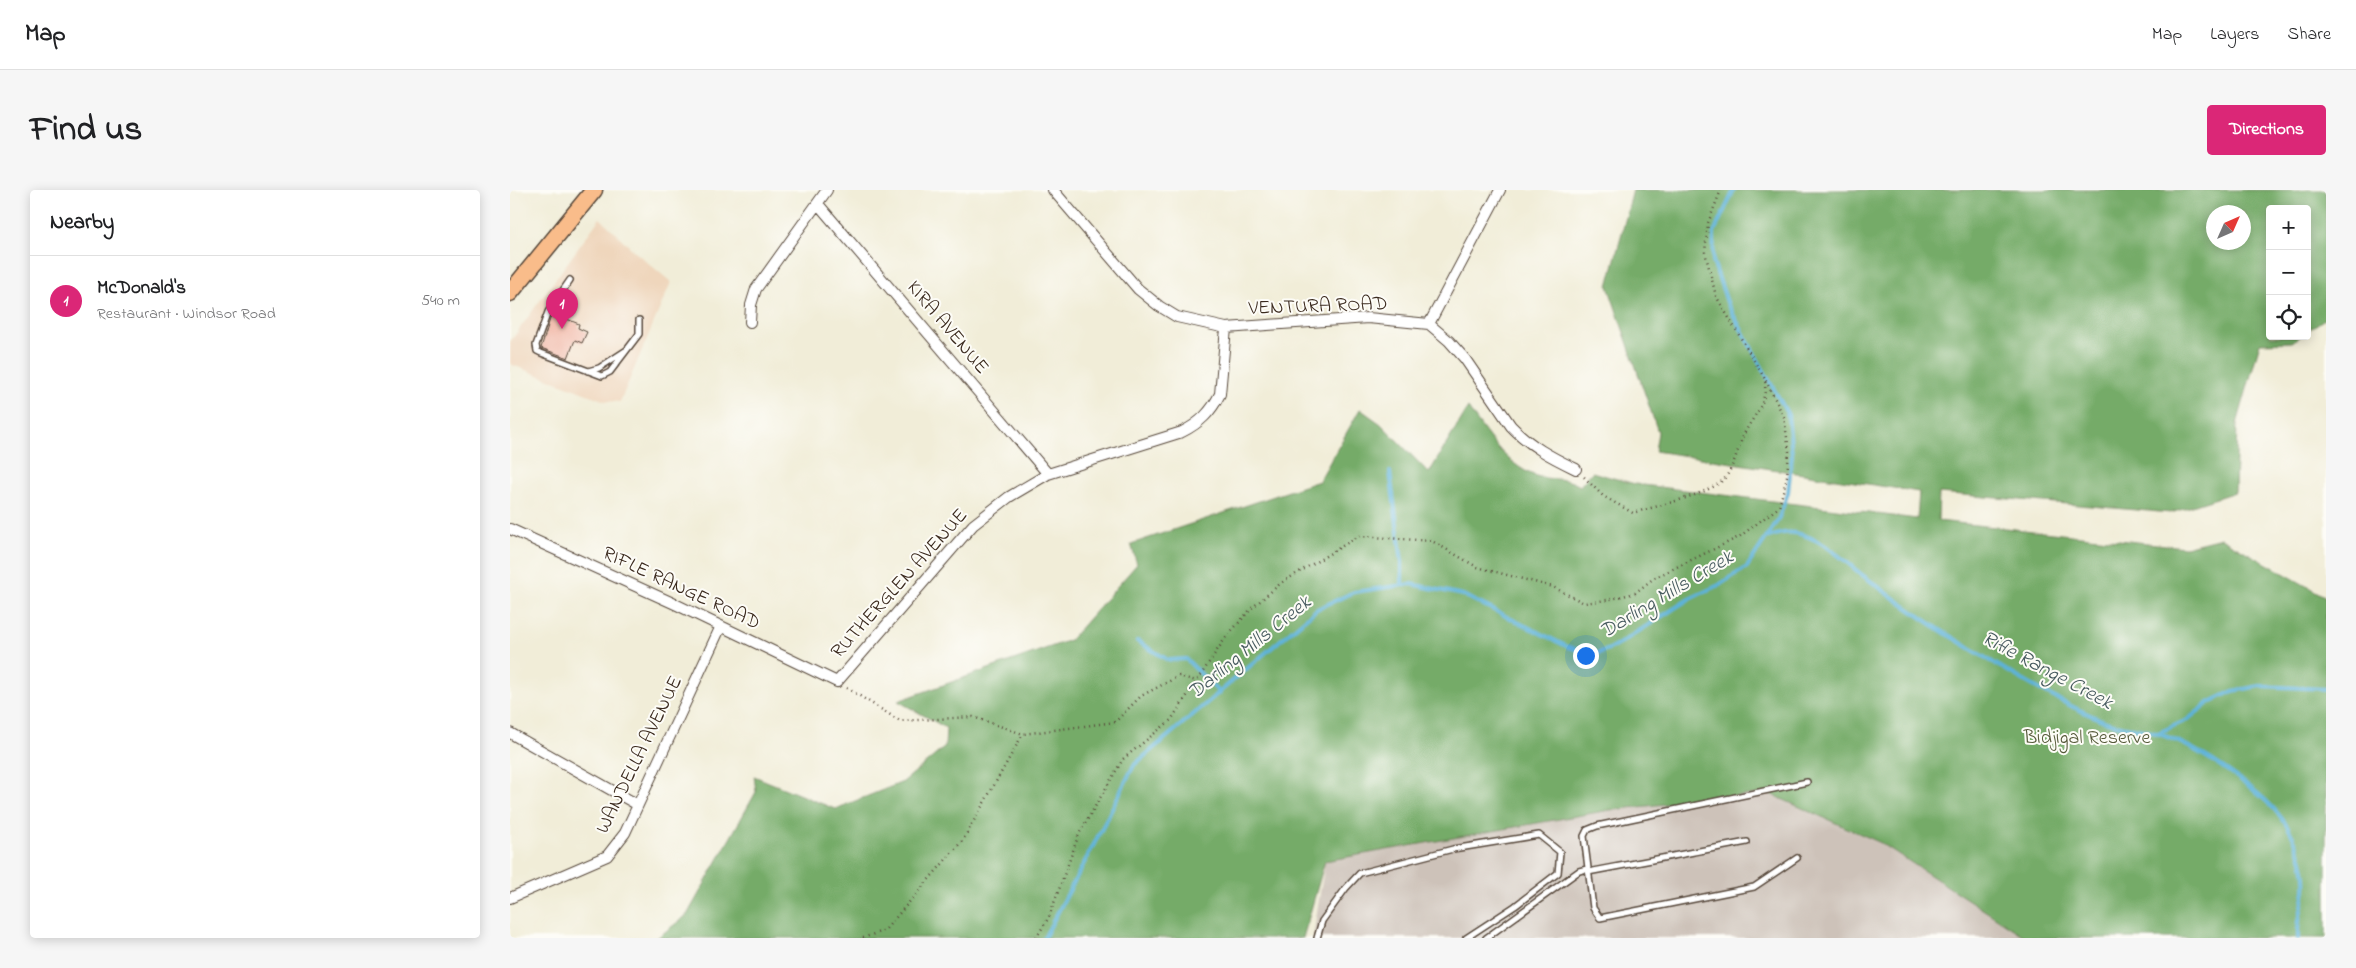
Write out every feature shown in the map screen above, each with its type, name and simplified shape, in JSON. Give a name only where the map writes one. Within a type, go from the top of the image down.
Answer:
[{"type":"main road","points":[[510,293],[594,190]]},
{"type":"street","points":[[750,322],[751,305],[756,289],[828,190]]},
{"type":"street","name":"VENTURA ROAD","points":[[1054,190],[1149,299],[1176,317],[1226,328],[1368,318],[1429,324]]},
{"type":"street","points":[[1500,190],[1429,324],[1449,341],[1465,359],[1511,426],[1520,436],[1539,451],[1576,469]]},
{"type":"street","name":"KIRA AVENUE","points":[[818,204],[1048,474]]},
{"type":"street","name":"RUTHERGLEN AVENUE","points":[[837,682],[973,525],[1008,497],[1048,474],[1182,432],[1201,421],[1216,404],[1220,394],[1226,328]]},
{"type":"street","name":"RIFLE RANGE ROAD","points":[[510,529],[721,626],[837,682]]},
{"type":"street","name":"WANDELLA AVENUE","points":[[510,898],[607,856],[625,833],[721,626]]},
{"type":"street","points":[[510,733],[638,805]]},
{"type":"lane","points":[[570,280],[548,312],[536,345],[537,350],[541,353],[602,376],[610,372],[639,334],[639,320]]},
{"type":"lane","points":[[588,371],[599,368],[629,348]]},
{"type":"lane","points":[[1797,858],[1754,887],[1600,918],[1593,908],[1584,836],[1593,827],[1807,782]]},
{"type":"lane","points":[[1317,938],[1322,921],[1346,888],[1360,873],[1453,849],[1539,836],[1560,852],[1558,873],[1515,906],[1466,938]]},
{"type":"lane","points":[[1486,938],[1579,871],[1747,842]]},
{"type":"path","points":[[1036,938],[1050,917],[1079,834],[1122,759],[1171,720],[1226,636],[1252,608],[1281,583],[1358,536],[1432,541],[1477,567],[1553,587],[1584,603],[1635,592],[1654,578],[1739,537],[1779,507],[1787,476],[1789,451],[1784,417],[1765,379],[1716,296],[1705,252],[1708,223],[1721,190]]},
{"type":"path","points":[[1576,469],[1603,496],[1633,513],[1716,487],[1726,476],[1746,432],[1763,402],[1766,391],[1765,379]]},
{"type":"path","points":[[837,682],[900,721],[974,717],[1023,734],[1115,722],[1142,696],[1179,676],[1196,681]]},
{"type":"path","points":[[864,938],[885,930],[963,840],[1023,734]]},
{"type":"shaded area","points":[[600,218],[635,252],[671,282],[620,402],[605,401],[510,364],[510,342]]},
{"type":"shaded area","points":[[1768,793],[1881,843],[2027,938],[1313,938],[1325,861],[1610,810]]},
{"type":"green space","name":"Bidjigal Reserve","points":[[1633,190],[2326,190],[2326,318],[2311,328],[2311,205],[2266,205],[2266,340],[2295,340],[2292,342],[2260,343],[2237,424],[2235,492],[2171,513],[1939,493],[1938,521],[2185,547],[2221,538],[2326,597],[2326,938],[2027,938],[1881,843],[1768,793],[1610,810],[1325,861],[1303,938],[657,938],[687,915],[756,792],[754,776],[835,809],[903,782],[945,747],[946,728],[898,701],[1070,640],[1137,564],[1131,544],[1319,481],[1360,409],[1381,424],[1429,473],[1468,408],[1489,437],[1506,456],[1525,471],[1536,476],[1569,481],[1580,486],[1592,472],[1635,484],[1917,519],[1919,492],[1655,451],[1658,432],[1608,286]]},
{"type":"building","points":[[552,313],[579,324],[578,328],[587,332],[582,343],[575,340],[568,358],[541,348]]},
{"type":"waterway","name":"Darling Mills Creek","points":[[1044,938],[1134,765],[1317,609],[1354,592],[1411,584],[1463,595],[1568,647],[1596,654],[1614,647],[1689,599],[1719,585],[1747,567],[1778,520],[1788,493],[1792,455],[1788,415],[1728,305],[1713,261],[1714,232],[1734,190]]},
{"type":"waterway","points":[[1390,472],[1402,562],[1402,585]]},
{"type":"waterway","name":"Rifle Range Creek","points":[[1769,537],[1792,532],[1814,539],[1831,549],[1861,574],[1923,619],[2043,691],[2104,721],[2173,739],[2237,777],[2275,810],[2294,839],[2299,851],[2305,875],[2305,886],[2298,938]]},
{"type":"waterway","points":[[1137,641],[1168,660],[1186,659],[1220,693]]},
{"type":"waterway","points":[[2158,733],[2187,720],[2210,702],[2233,691],[2260,686],[2326,689]]},
{"type":"place","name":"McDonald's","points":[[562,329]]}]
